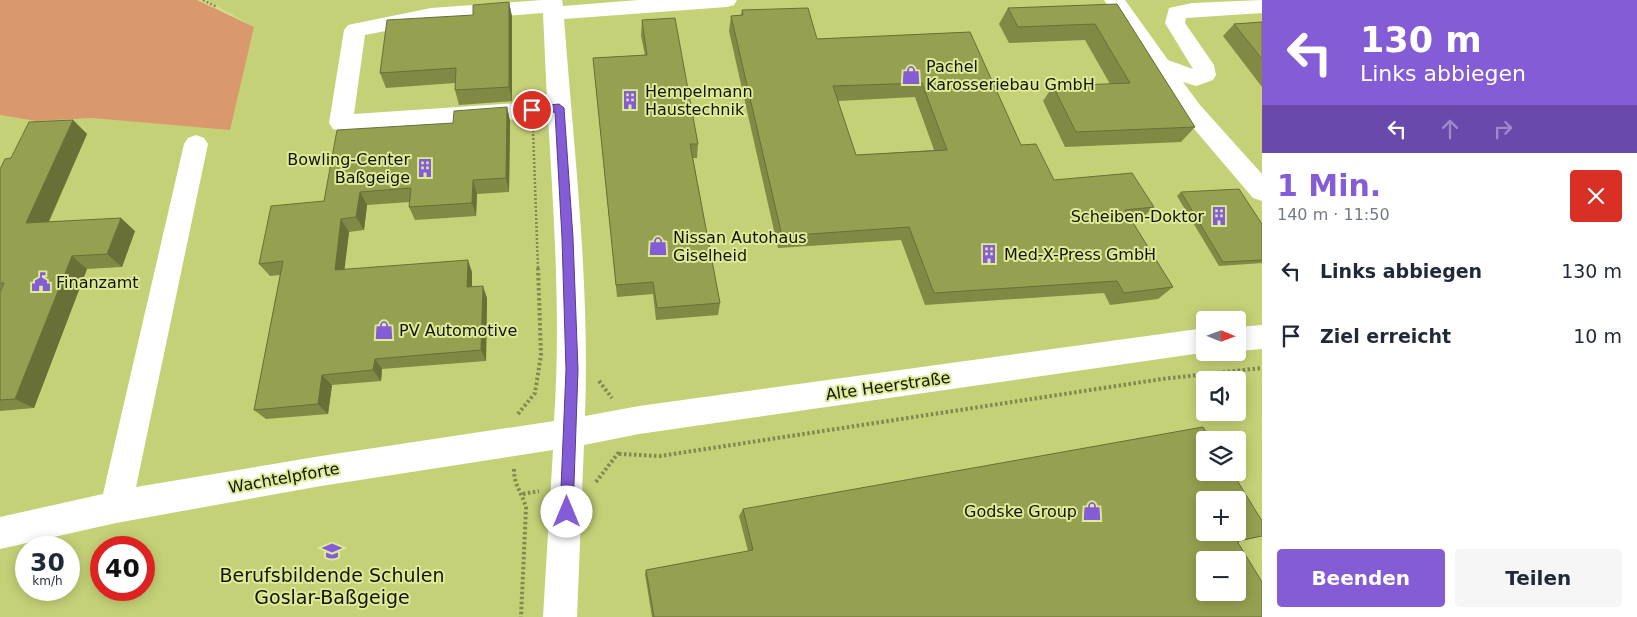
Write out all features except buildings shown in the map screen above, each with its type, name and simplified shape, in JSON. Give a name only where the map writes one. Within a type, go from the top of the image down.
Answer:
[{"type":"street","points":[[546,109],[341,124],[355,30],[431,15],[553,6],[727,0]]},
{"type":"street","points":[[1114,0],[1158,64],[1215,139],[1262,191]]},
{"type":"street","points":[[553,6],[546,109],[570,290],[572,370],[560,617]]},
{"type":"street","points":[[1158,64],[1196,78],[1205,75],[1203,65],[1175,23],[1176,13],[1192,10],[1262,6]]},
{"type":"street","points":[[116,507],[196,144]]},
{"type":"street","name":"Alte Heerstraße","points":[[570,433],[618,424],[1196,343]]},
{"type":"street","name":"Wachtelpforte","points":[[0,533],[116,507],[321,471],[570,433]]},
{"type":"path","points":[[203,0],[217,7]]},
{"type":"path","points":[[521,617],[526,508],[523,494],[514,482],[515,417],[535,394],[541,355],[546,109]]},
{"type":"path","points":[[619,454],[660,456],[1162,380],[1262,368]]},
{"type":"path","points":[[594,488],[596,481],[619,454],[618,424]]},
{"type":"shaded area","points":[[0,0],[197,0],[254,27],[230,130],[92,118],[36,121],[0,115]]},
{"type":"shaded area","points":[[207,0],[1262,0],[1262,617],[0,617],[0,115],[36,121],[92,118],[254,27]]},
{"type":"place","name":"Pachel Karosseriebau GmbH","points":[[911,75]]},
{"type":"place","name":"Hempelmann Haustechnik","points":[[630,100]]},
{"type":"place","name":"Bowling-Center Baßgeige","points":[[425,168]]},
{"type":"place","name":"Scheiben-Doktor","points":[[1219,216]]},
{"type":"place","name":"Nissan Autohaus Giselheid","points":[[658,246]]},
{"type":"place","name":"Med-X-Press GmbH","points":[[989,254]]},
{"type":"place","name":"Finanzamt","points":[[41,282]]},
{"type":"place","name":"PV Automotive","points":[[384,330]]},
{"type":"place","name":"Godske Group","points":[[1092,511]]},
{"type":"place","name":"Berufsbildende Schulen Goslar-Baßgeige","points":[[332,551]]},
{"type":"route","points":[[532,110],[559,108],[568,238],[572,370],[567,512]]}]
